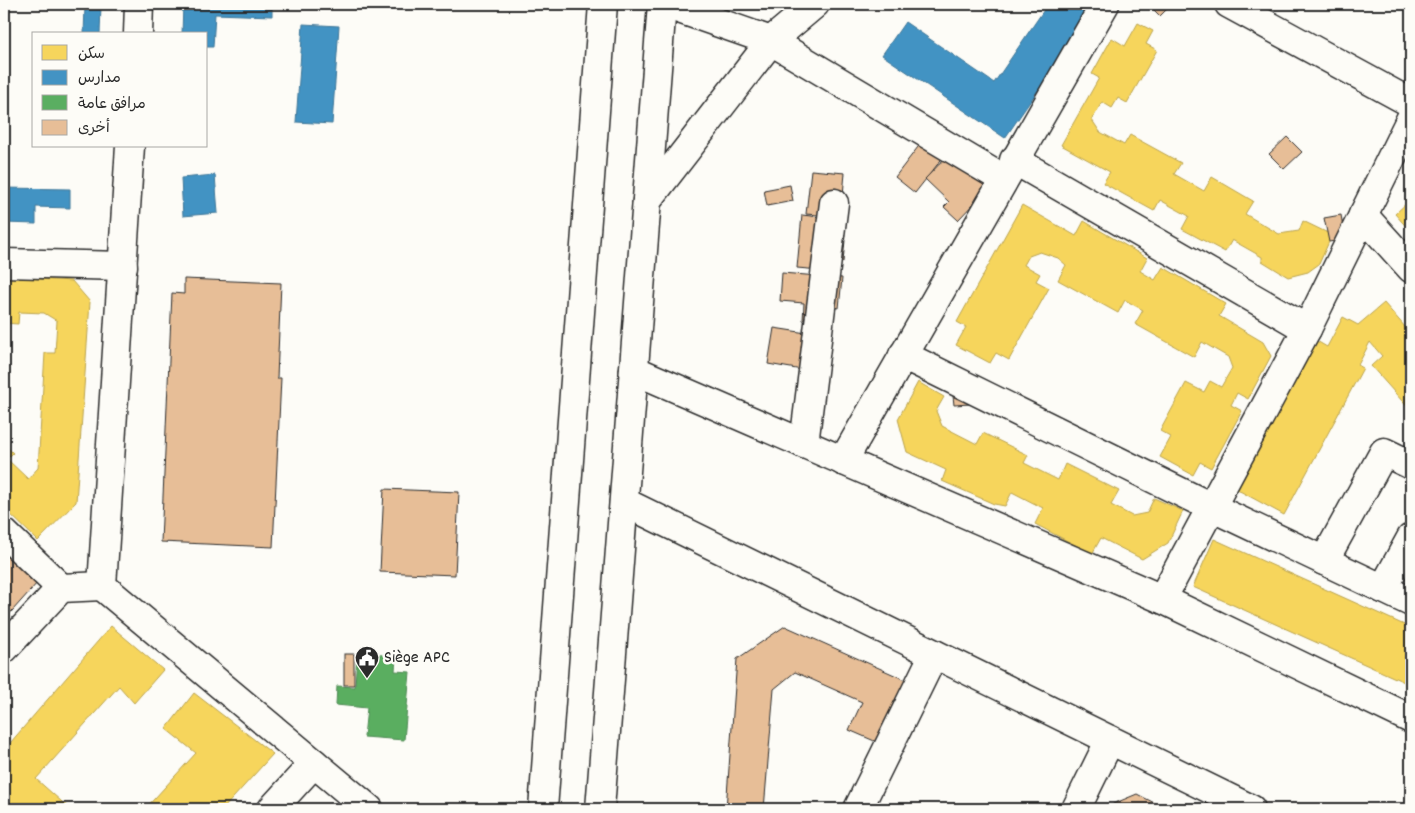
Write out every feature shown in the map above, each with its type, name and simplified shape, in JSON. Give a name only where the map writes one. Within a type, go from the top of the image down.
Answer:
[{"type":"street","points":[[138,32],[140,4]]},
{"type":"street","points":[[544,809],[603,4]]},
{"type":"street","points":[[600,809],[664,4],[771,41],[1008,170],[1308,329]]},
{"type":"street","points":[[647,201],[771,41],[815,4]]},
{"type":"street","points":[[843,461],[1008,170],[1105,4]]},
{"type":"street","points":[[1162,599],[1308,329],[1410,119],[1229,4]]},
{"type":"street","points":[[102,586],[130,148]]},
{"type":"street","points":[[804,444],[834,203]]},
{"type":"street","points":[[1363,215],[1411,268]]},
{"type":"street","points":[[4,263],[122,266]]},
{"type":"street","points":[[903,355],[1211,507],[1411,602]]},
{"type":"street","points":[[634,370],[1162,599],[1411,719]]},
{"type":"street","points":[[1324,561],[1384,452],[1411,465]]},
{"type":"street","points":[[624,502],[1251,809]]},
{"type":"street","points":[[4,533],[61,588]]},
{"type":"street","points":[[1383,589],[1411,538]]},
{"type":"street","points":[[4,649],[61,588],[102,586],[369,809]]},
{"type":"street","points":[[858,809],[934,654]]},
{"type":"street","points":[[1076,809],[1110,740]]},
{"type":"street","points":[[272,809],[314,763]]},
{"type":"building: سكن","points":[[1138,23],[1153,31],[1146,44],[1157,50],[1127,103],[1118,98],[1112,108],[1102,102],[1092,120],[1100,132],[1124,145],[1130,135],[1181,163],[1174,174],[1204,191],[1212,177],[1253,201],[1245,214],[1279,234],[1299,231],[1303,221],[1332,235],[1319,264],[1308,272],[1288,277],[1262,261],[1262,257],[1232,240],[1225,252],[1182,229],[1189,216],[1160,200],[1154,211],[1103,183],[1110,172],[1061,145],[1099,78],[1092,74],[1112,38],[1125,46]]},
{"type":"building: سكن","points":[[1411,199],[1411,232],[1395,214]]},
{"type":"building: سكن","points":[[1022,205],[1076,236],[1084,221],[1147,258],[1140,271],[1155,280],[1163,267],[1226,304],[1219,316],[1263,342],[1271,356],[1248,399],[1237,393],[1231,405],[1242,411],[1211,468],[1200,462],[1193,475],[1160,457],[1171,437],[1160,431],[1186,383],[1204,392],[1210,381],[1221,387],[1232,368],[1228,357],[1202,342],[1194,357],[1135,324],[1143,310],[1125,300],[1118,313],[1058,280],[1066,265],[1058,258],[1040,252],[1029,256],[1024,265],[1040,274],[1036,281],[1049,288],[1009,360],[996,353],[990,363],[956,345],[966,327],[957,322]]},
{"type":"building: سكن","points":[[4,277],[72,281],[90,302],[76,502],[38,541],[4,508],[4,444],[13,453],[7,459],[28,479],[38,468],[45,353],[55,353],[57,321],[44,313],[19,312],[18,324],[4,323]]},
{"type":"building: سكن","points":[[1384,303],[1406,328],[1411,324],[1411,411],[1371,366],[1382,356],[1370,342],[1358,365],[1363,368],[1284,515],[1236,489],[1315,340],[1327,347],[1343,317],[1358,325]]},
{"type":"building: سكن","points":[[918,382],[944,397],[936,411],[942,426],[977,444],[983,433],[1028,455],[1024,463],[1058,480],[1065,464],[1119,491],[1111,505],[1132,516],[1147,513],[1154,498],[1183,511],[1168,543],[1142,559],[1101,538],[1092,554],[1035,524],[1043,508],[1012,492],[1005,506],[994,504],[942,481],[946,470],[907,452],[898,419]]},
{"type":"building: سكن","points":[[1214,539],[1411,628],[1411,685],[1193,587]]},
{"type":"building: سكن","points":[[111,626],[163,670],[134,703],[119,686],[36,779],[70,809],[4,809],[4,750]]},
{"type":"building: سكن","points":[[194,693],[273,754],[223,809],[145,809],[196,753],[166,729]]},
{"type":"building: مدارس","points":[[183,4],[272,4],[272,16],[215,14],[213,47],[208,47],[208,32],[182,32]]},
{"type":"building: مدارس","points":[[1048,4],[1091,4],[1095,7],[1005,138],[882,55],[905,22],[994,83]]},
{"type":"building: مدارس","points":[[85,6],[101,6],[100,32],[84,32]]},
{"type":"building: مدارس","points":[[303,24],[339,26],[332,124],[296,122]]},
{"type":"building: مدارس","points":[[215,175],[218,213],[183,216],[181,178]]},
{"type":"building: مدارس","points":[[4,188],[70,189],[70,208],[36,207],[36,224],[4,223]]},
{"type":"building: مرافق عامة","points":[[357,653],[396,656],[395,671],[410,672],[404,740],[364,737],[367,708],[336,705],[337,686],[355,687]]},
{"type":"building: أخرى","points":[[1158,4],[1172,4],[1160,16],[1153,9]]},
{"type":"building: أخرى","points":[[931,130],[952,146],[915,193],[895,177]]},
{"type":"building: أخرى","points":[[1287,137],[1302,152],[1284,169],[1269,154]]},
{"type":"building: أخرى","points":[[947,156],[1000,176],[958,220],[944,207],[949,202],[925,179]]},
{"type":"building: أخرى","points":[[811,170],[845,173],[841,217],[806,214]]},
{"type":"building: أخرى","points":[[790,185],[793,201],[767,206],[764,190]]},
{"type":"building: أخرى","points":[[802,215],[838,219],[836,240],[845,240],[843,262],[832,261],[831,271],[797,268]]},
{"type":"building: أخرى","points":[[1341,215],[1345,239],[1329,242],[1324,218]]},
{"type":"building: أخرى","points":[[782,273],[842,278],[839,308],[818,306],[816,321],[803,320],[804,303],[780,301]]},
{"type":"building: أخرى","points":[[184,279],[281,283],[277,378],[281,378],[273,547],[161,542],[172,293],[184,294]]},
{"type":"building: أخرى","points":[[774,328],[832,337],[825,374],[768,364]]},
{"type":"building: أخرى","points":[[970,394],[971,404],[954,405],[953,396]]},
{"type":"building: أخرى","points":[[384,489],[459,492],[455,575],[380,572]]},
{"type":"building: أخرى","points":[[4,551],[38,582],[4,620]]},
{"type":"building: أخرى","points":[[785,626],[908,681],[879,743],[849,730],[862,702],[795,672],[774,689],[764,809],[726,809],[737,659]]},
{"type":"building: أخرى","points":[[344,654],[354,654],[354,685],[344,685]]},
{"type":"building: أخرى","points":[[1137,794],[1166,809],[1110,809],[1113,804]]},
{"type":"place","name":"Siège APC","points":[[367,679]]}]
